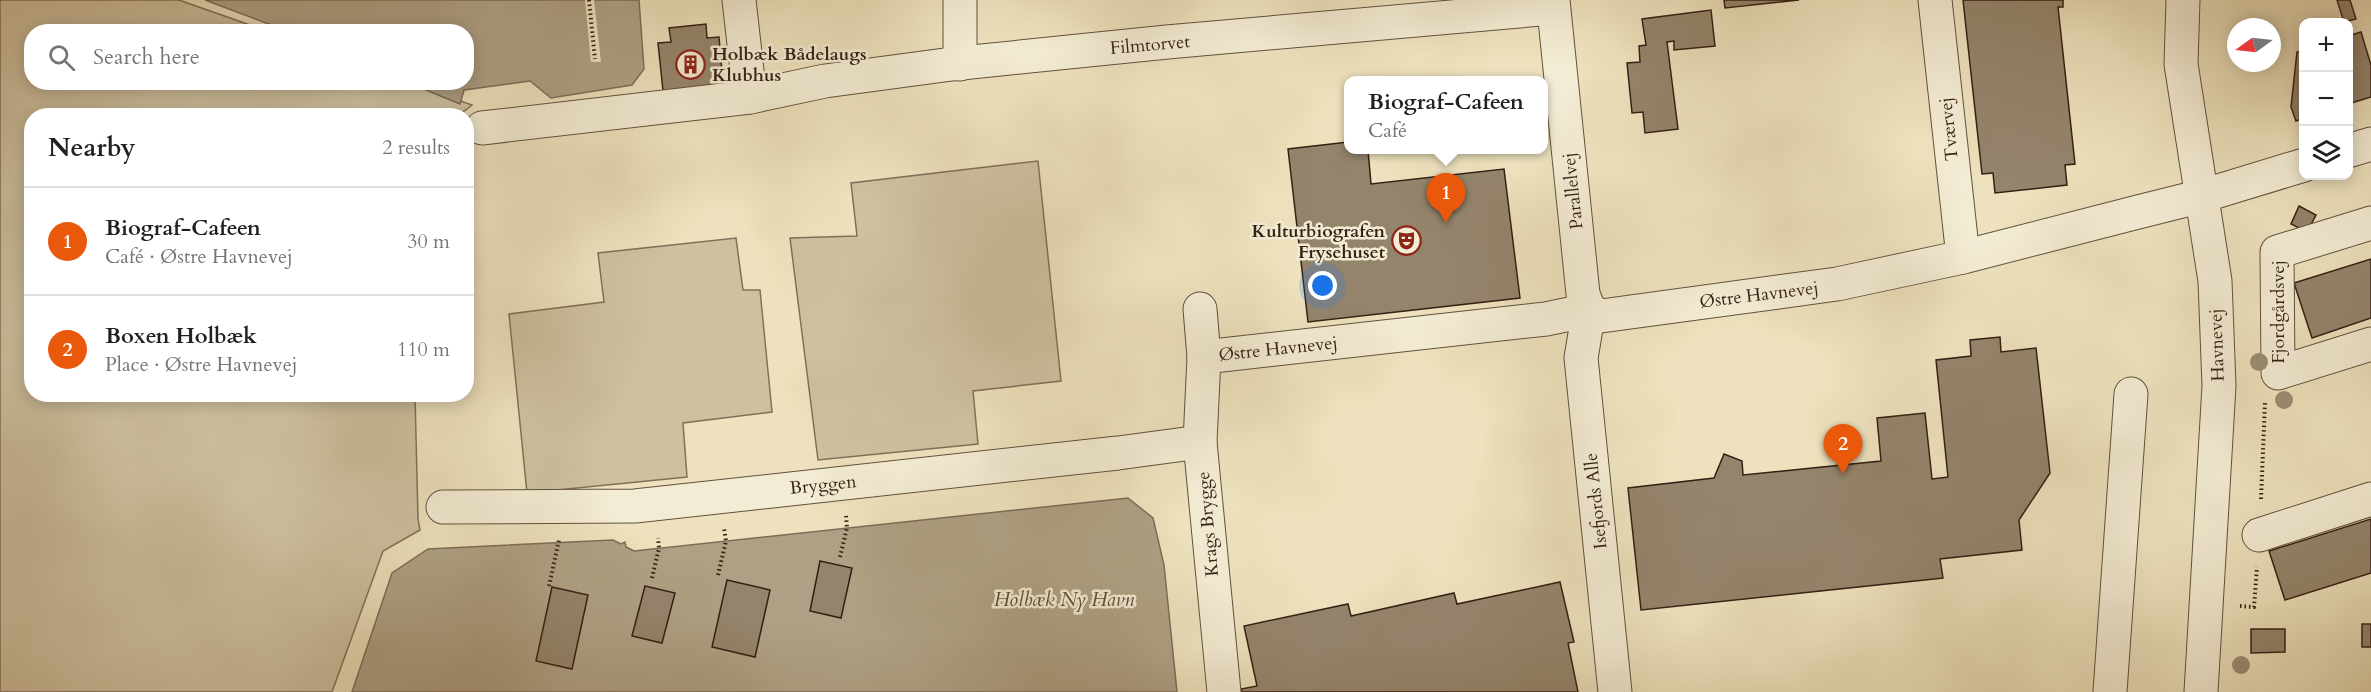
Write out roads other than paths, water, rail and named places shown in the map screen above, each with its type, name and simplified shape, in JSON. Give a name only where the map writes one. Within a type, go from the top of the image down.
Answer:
[{"type":"street","points":[[739,0],[750,97]]},
{"type":"street","points":[[960,0],[960,63]]},
{"type":"street","name":"Tværvej","points":[[1935,0],[1963,257]]},
{"type":"street","name":"Havnevej","points":[[2183,0],[2181,64],[2184,97],[2215,281],[2219,387],[2201,692]]},
{"type":"street","name":"Filmtorvet","points":[[482,128],[750,97],[825,81],[960,63],[1553,4]]},
{"type":"street","name":"Parallelvej","points":[[1553,4],[1583,294],[1588,310]]},
{"type":"street","points":[[2353,150],[2371,144]]},
{"type":"street","name":"Østre Havnevej","points":[[1204,357],[1546,320],[1588,310],[1601,316],[1837,284],[1963,257],[2202,196],[2299,167]]},
{"type":"street","name":"Fjordgårdsvej","points":[[2371,223],[2277,252],[2278,373],[2371,344]]},
{"type":"street","points":[[1200,309],[1204,357]]},
{"type":"street","name":"Isefjords Alle","points":[[1588,310],[1581,358],[1615,692]]},
{"type":"street","name":"Krags Brygge","points":[[1204,357],[1200,442],[1224,692]]},
{"type":"street","points":[[2110,692],[2131,394]]},
{"type":"street","name":"Bryggen","points":[[444,507],[635,506],[1200,442]]},
{"type":"street","points":[[2259,535],[2371,499]]},
{"type":"water","points":[[205,0],[639,0],[644,69],[632,85],[551,98],[530,81],[474,89],[474,24],[268,24]]},
{"type":"water","points":[[426,90],[464,90],[460,104]]},
{"type":"water","name":"Holbæk Ny Havn","points":[[1128,498],[1153,518],[1164,565],[1177,692],[352,692],[392,573],[428,549],[613,540],[621,544],[625,542],[626,547],[634,551]]},
{"type":"place","name":"Holbæk Bådelaugs Klubhus","points":[[691,64]]},
{"type":"place","name":"Biograf-Cafeen","points":[[1446,223]]},
{"type":"place","name":"Kulturbiografen Frysehuset","points":[[1406,241]]},
{"type":"place","name":"Boxen Holbæk","points":[[1843,474]]}]
